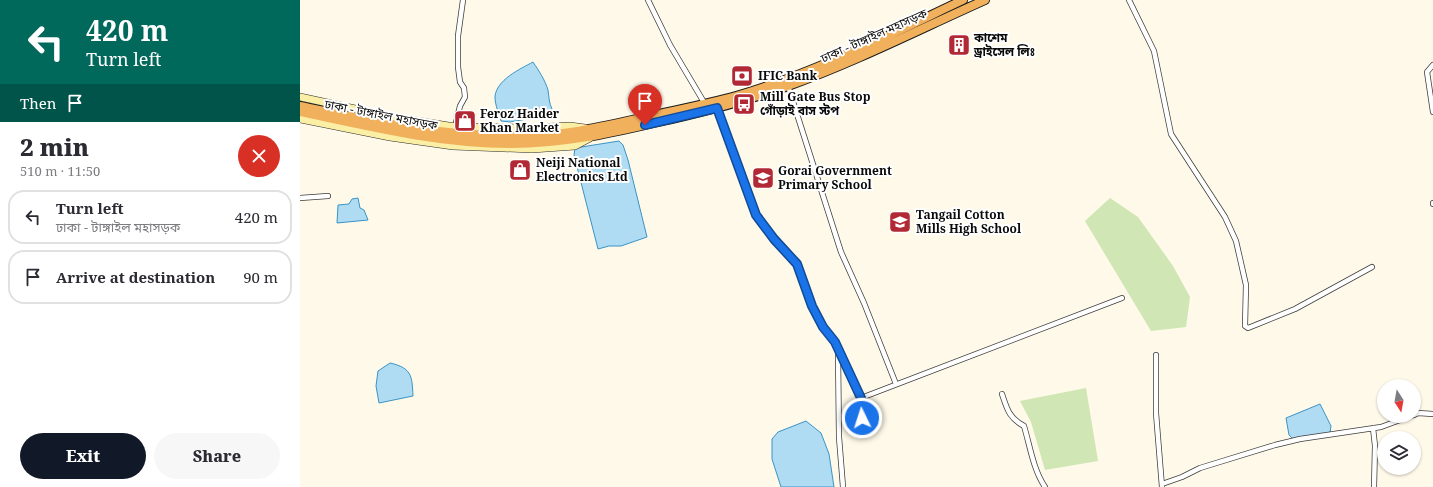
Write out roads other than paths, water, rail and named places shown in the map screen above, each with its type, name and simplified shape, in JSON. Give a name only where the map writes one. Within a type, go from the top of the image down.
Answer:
[{"type":"highway","name":"ঢাকা - টাঙ্গাইল মহাসড়ক","points":[[300,112],[396,132],[445,140],[511,144],[555,142],[737,96],[831,62],[963,0]]},
{"type":"highway","name":"ঢাকা - টাঙ্গাইল মহাসড়ক","points":[[300,106],[397,126],[454,133],[512,136],[591,133],[717,108],[788,86],[861,56],[985,0]]},
{"type":"main road","points":[[300,98],[392,117],[455,127],[531,128],[570,126],[591,133]]},
{"type":"main road","points":[[300,119],[390,137],[453,146],[532,149],[575,146],[591,133]]},
{"type":"street","points":[[455,127],[460,106],[465,97],[464,88],[460,82],[458,67],[458,36],[463,0]]},
{"type":"street","points":[[648,0],[670,45],[705,104]]},
{"type":"street","points":[[1129,0],[1154,51],[1171,134],[1226,217],[1236,241],[1246,285],[1245,326],[1248,328],[1295,309],[1372,267]]},
{"type":"street","points":[[1433,65],[1426,72],[1433,112]]},
{"type":"street","points":[[788,86],[841,252],[864,303],[896,384]]},
{"type":"street","points":[[717,108],[756,215],[774,239],[797,264],[812,306],[823,327],[835,342],[861,398],[862,429]]},
{"type":"street","points":[[300,198],[328,196]]},
{"type":"street","points":[[861,398],[1122,298]]},
{"type":"street","points":[[838,350],[839,437],[843,487]]},
{"type":"street","points":[[1156,355],[1156,413],[1162,485],[1200,468],[1275,445],[1300,439],[1381,427],[1392,423]]},
{"type":"street","points":[[1002,394],[1009,413],[1018,423],[1024,426],[1035,465],[1045,487]]},
{"type":"street","points":[[1421,413],[1433,414]]},
{"type":"street","points":[[1373,428],[1376,446],[1374,487]]},
{"type":"water","points":[[533,62],[544,79],[548,90],[552,109],[550,115],[510,122],[501,121],[495,100],[496,91],[504,80]]},
{"type":"water","points":[[619,141],[623,145],[628,160],[647,237],[621,246],[609,246],[598,249],[574,155],[575,148]]},
{"type":"water","points":[[358,198],[360,208],[364,210],[368,220],[337,223],[338,205],[349,204],[352,199]]},
{"type":"water","points":[[390,363],[403,367],[407,370],[411,378],[413,396],[379,403],[376,386],[378,371]]},
{"type":"water","points":[[1320,404],[1331,426],[1330,433],[1293,439],[1289,435],[1286,418]]},
{"type":"water","points":[[806,421],[821,433],[829,454],[834,487],[781,487],[772,459],[772,439],[778,432]]},
{"type":"place","name":"কাশেম ড্রাইসেল লিঃ","points":[[959,45]]},
{"type":"place","name":"IFIC Bank","points":[[742,76]]},
{"type":"place","name":"Mill Gate Bus Stop গোঁড়াই বাস স্টপ","points":[[744,104]]},
{"type":"place","name":"Feroz Haider Khan Market","points":[[465,121]]},
{"type":"place","name":"Neiji National Electronics Ltd","points":[[520,170]]},
{"type":"place","name":"Gorai Government Primary School","points":[[763,178]]},
{"type":"place","name":"Tangail Cotton Mills High School","points":[[900,222]]}]
